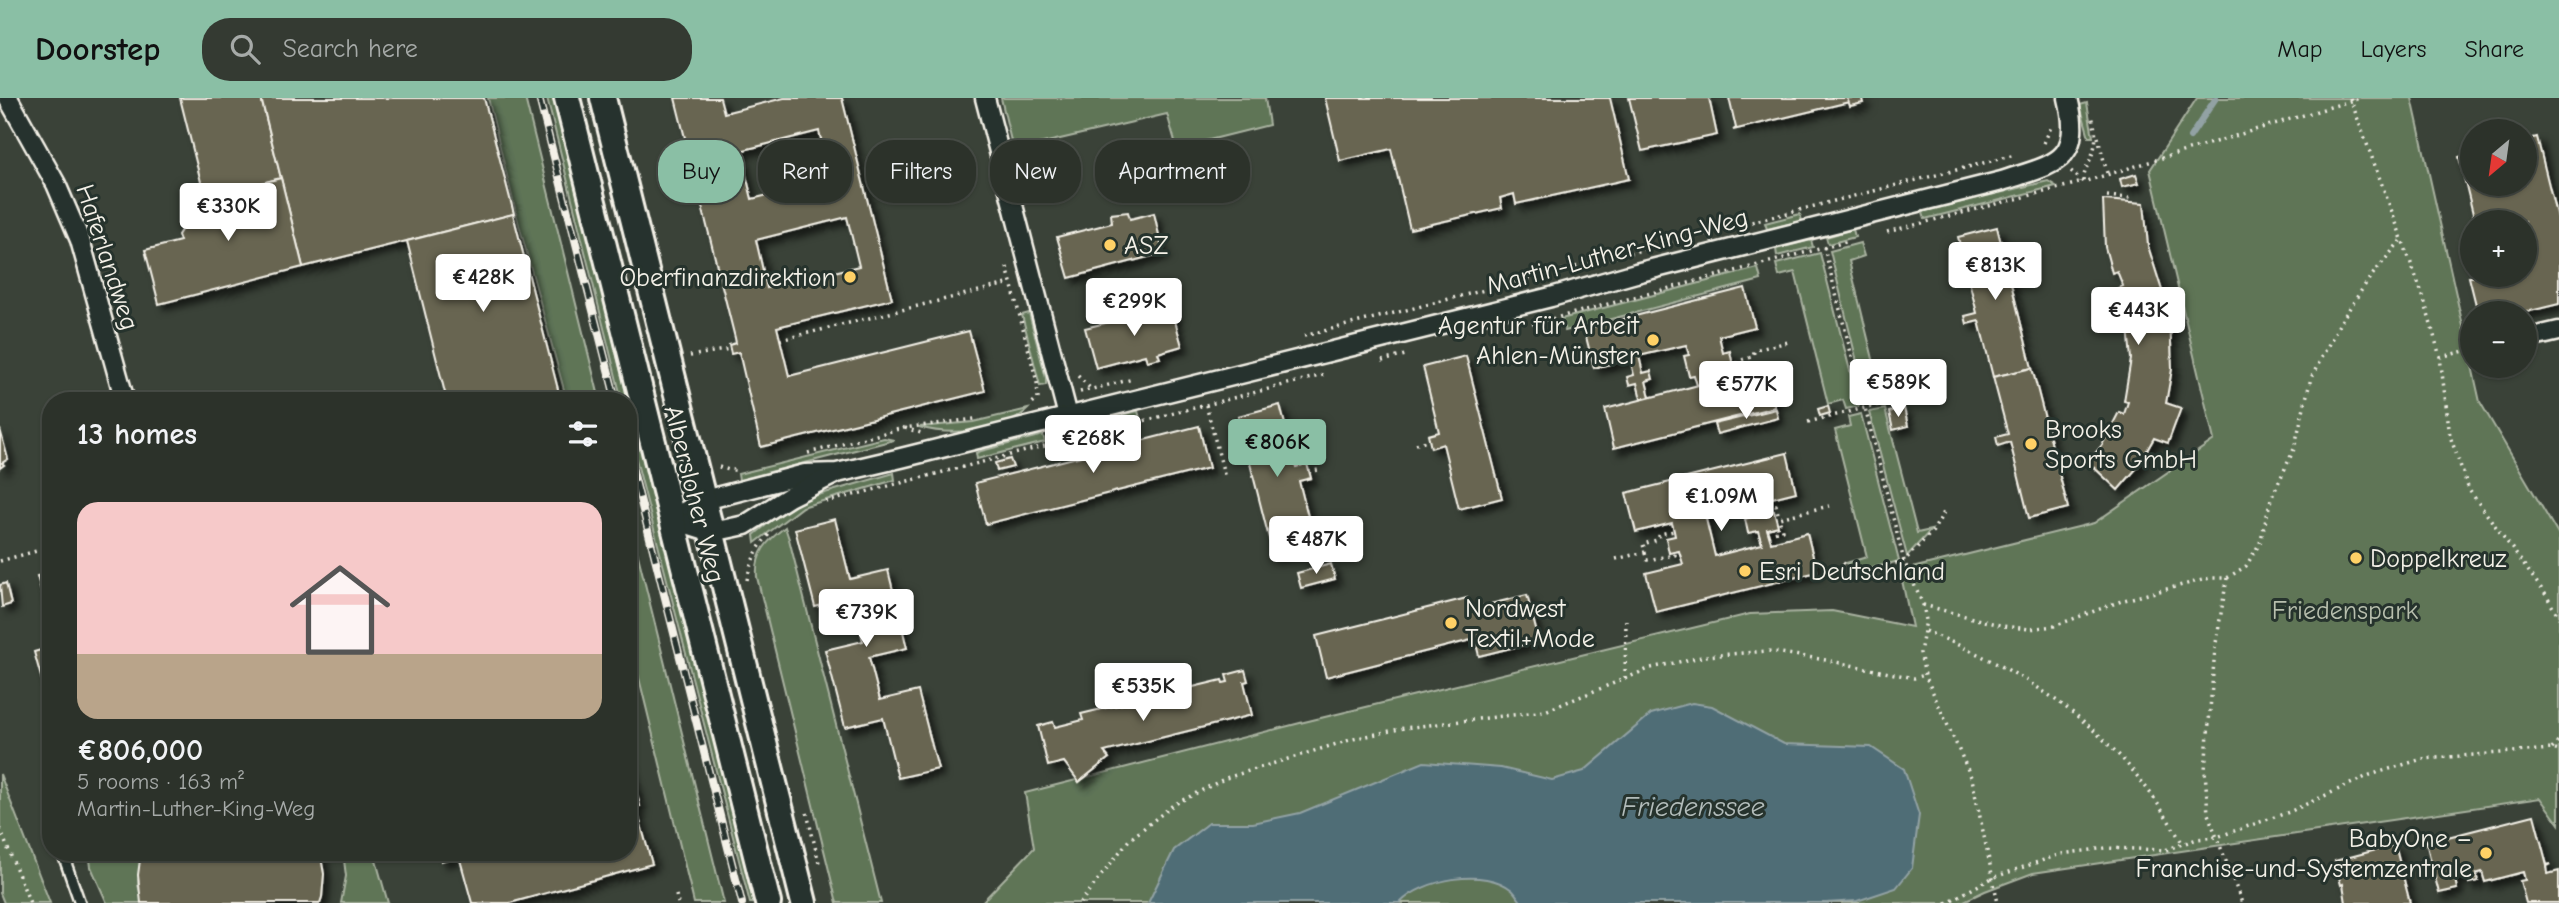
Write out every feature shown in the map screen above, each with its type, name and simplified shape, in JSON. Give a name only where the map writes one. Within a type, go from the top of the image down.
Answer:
[{"type":"main road","name":"Albersloher Weg","points":[[567,98],[768,903]]},
{"type":"main road","name":"Albersloher Weg","points":[[603,98],[804,903]]},
{"type":"street","name":"Haferlandweg","points":[[8,98],[56,184],[80,240],[122,392]]},
{"type":"street","points":[[985,98],[1068,416]]},
{"type":"street","points":[[2059,160],[2065,153],[2073,131],[2068,98]]},
{"type":"street","name":"Martin-Luther-King-Weg","points":[[671,519],[705,500],[805,474],[837,473],[1551,297],[2002,181],[2059,160]]},
{"type":"street","points":[[2537,336],[2559,331]]},
{"type":"street","name":"Martin-Luther-King-Weg","points":[[712,532],[745,524],[789,497],[837,473]]},
{"type":"street","points":[[671,519],[712,532]]},
{"type":"lane","points":[[65,861],[80,903]]},
{"type":"path","points":[[2059,160],[2083,182],[2360,98]]},
{"type":"path","points":[[2350,99],[2423,296],[2440,357],[2450,436],[2469,490],[2546,595],[2559,618]]},
{"type":"path","points":[[2038,147],[2045,142],[2051,121]]},
{"type":"path","points":[[2095,128],[2108,174]]},
{"type":"path","points":[[1296,338],[2022,154]]},
{"type":"path","points":[[2107,196],[2129,198],[2128,201]]},
{"type":"path","points":[[1819,226],[1904,561],[1923,605],[1926,620],[1920,653],[1925,675],[1972,779],[1998,903]]},
{"type":"path","points":[[1923,605],[2003,626],[2029,629],[2054,626],[2124,600],[2210,578],[2227,579],[2246,566],[2260,543],[2271,499],[2294,449],[2311,378],[2348,311],[2369,279],[2402,239]]},
{"type":"path","points":[[1005,257],[1037,382],[1038,398],[1033,404]]},
{"type":"path","points":[[780,340],[1011,283]]},
{"type":"path","points":[[1728,372],[1736,369],[1738,360],[1752,357],[1755,349],[1788,342]]},
{"type":"path","points":[[688,356],[730,349]]},
{"type":"path","points":[[2440,357],[2460,352]]},
{"type":"path","points":[[1021,407],[1141,377]]},
{"type":"path","points":[[1808,422],[1909,397]]},
{"type":"path","points":[[1206,405],[1225,478]]},
{"type":"path","points":[[804,454],[903,428],[977,418]]},
{"type":"path","points":[[1416,444],[1430,440]]},
{"type":"path","points":[[719,467],[743,470]]},
{"type":"path","points":[[1309,472],[1322,469]]},
{"type":"path","points":[[818,504],[921,477]]},
{"type":"path","points":[[1768,513],[1767,508],[1776,505],[1782,530],[1773,533],[1772,527]]},
{"type":"path","points":[[1779,518],[1829,506]]},
{"type":"path","points":[[1843,563],[1852,570],[1862,572],[1904,561],[1933,531],[1944,512]]},
{"type":"path","points":[[747,580],[756,550],[778,527]]},
{"type":"path","points":[[1672,533],[1660,534],[1657,540],[1643,544],[1647,560],[1675,555],[1675,552]]},
{"type":"path","points":[[0,561],[42,549]]},
{"type":"path","points":[[1616,559],[1645,552]]},
{"type":"path","points":[[2227,579],[2216,649],[2205,770],[2208,814],[2242,903]]},
{"type":"path","points":[[1625,678],[1626,620]]},
{"type":"path","points":[[1924,631],[1997,662],[2056,698],[2077,715],[2118,753],[2146,787],[2183,844]]},
{"type":"path","points":[[1080,903],[1129,840],[1173,805],[1226,778],[1353,739],[1391,731],[1545,711],[1651,668],[1706,656],[1768,651],[1914,678],[1925,675]]},
{"type":"path","points":[[2552,749],[2559,741]]},
{"type":"path","points":[[1946,903],[1992,878],[2061,854],[2106,848],[2165,850],[2217,837],[2289,812],[2370,775],[2422,759],[2552,749],[2559,751]]},
{"type":"path","points":[[0,829],[30,903]]},
{"type":"path","points":[[676,895],[678,903]]},
{"type":"green space","points":[[488,98],[525,98],[598,392],[565,392]]},
{"type":"green space","points":[[547,98],[555,98],[626,392],[620,392]]},
{"type":"green space","points":[[1001,98],[1265,98],[1269,125],[1209,140],[1175,140],[1167,114],[1056,140],[1011,140]]},
{"type":"green space","name":"Friedenspark","points":[[2197,98],[2412,98],[2460,313],[2460,378],[2475,378],[2480,402],[2559,536],[2559,824],[2540,798],[2033,873],[1960,903],[981,903],[1034,848],[1025,793],[1750,614],[1832,611],[1912,627],[1900,571],[2094,523],[2214,440],[2150,170]]},
{"type":"green space","points":[[2087,103],[2093,137],[2089,137],[2080,105]]},
{"type":"green space","points":[[2048,181],[2056,186],[1925,219],[1923,213],[1925,211]]},
{"type":"green space","points":[[1800,214],[1802,221],[1767,229],[1765,223]]},
{"type":"green space","points":[[1853,229],[1855,237],[1828,244],[1826,237]]},
{"type":"green space","points":[[1811,240],[1813,247],[1777,256],[1776,249]]},
{"type":"green space","points":[[1860,243],[1864,256],[1849,261],[1883,400],[1867,403],[1830,251]]},
{"type":"green space","points":[[1820,253],[1859,406],[1846,409],[1843,400],[1828,404],[1795,272],[1779,276],[1776,264]]},
{"type":"green space","points":[[1758,268],[1761,280],[1565,331],[1561,319]]},
{"type":"green space","points":[[1029,313],[1046,385],[1040,386],[1022,315]]},
{"type":"green space","points":[[1028,409],[1018,417],[991,428],[961,432],[919,427],[973,422]]},
{"type":"green space","points":[[1885,409],[1917,533],[1931,530],[1907,556],[1869,412]]},
{"type":"green space","points":[[1138,411],[1140,418],[1102,427],[1101,420]]},
{"type":"green space","points":[[1861,414],[1899,561],[1865,570],[1854,570],[1846,563],[1867,557],[1835,430],[1850,426],[1848,417]]},
{"type":"green space","points":[[1094,422],[1095,429],[1052,440],[1050,433]]},
{"type":"green space","points":[[1043,435],[1045,442],[977,459],[976,453],[981,451]]},
{"type":"green space","points":[[637,436],[757,903],[750,903],[637,463]]},
{"type":"green space","points":[[884,438],[894,440],[739,480],[738,474]]},
{"type":"green space","points":[[894,473],[895,480],[802,507],[755,543],[754,535],[804,499]]},
{"type":"green space","points":[[785,527],[881,903],[837,903],[757,577],[758,561],[763,548]]},
{"type":"green space","points":[[637,551],[724,903],[694,903],[637,670]]},
{"type":"green space","points":[[0,774],[50,903],[4,903],[0,893]]},
{"type":"green space","points":[[90,861],[140,861],[138,885],[143,903],[107,903]]},
{"type":"green space","points":[[344,861],[376,861],[388,903],[341,903],[346,876]]},
{"type":"water","name":"Friedenssee","points":[[1692,703],[1712,706],[1784,744],[1871,747],[1904,769],[1919,815],[1912,868],[1896,888],[1857,901],[1826,903],[1522,903],[1512,890],[1500,883],[1471,878],[1438,882],[1410,895],[1400,903],[1148,903],[1174,850],[1209,823],[1253,823],[1300,813],[1424,762],[1501,768],[1552,780],[1584,771],[1651,714]]},
{"type":"building","points":[[180,98],[261,98],[281,178],[205,198]]},
{"type":"building","points":[[261,98],[484,98],[514,214],[303,267]]},
{"type":"building","name":"Oberfinanzdirektion","points":[[675,98],[720,98],[724,113],[784,98],[842,98],[892,299],[777,327],[789,376],[969,331],[985,391],[761,447],[739,352],[731,354],[729,345],[736,343],[701,203],[744,203],[744,167],[752,199],[758,197],[758,203],[852,203],[852,140],[821,140],[819,131],[783,140],[758,140],[758,146],[744,150],[744,140],[685,140]],"holes":[[[847,217],[859,266],[767,288],[756,240]]]},
{"type":"building","points":[[1325,98],[1610,98],[1629,179],[1516,204],[1514,194],[1500,198],[1502,208],[1410,229],[1391,149],[1340,161]]},
{"type":"building","points":[[1629,98],[1709,98],[1717,135],[1642,151]]},
{"type":"building","points":[[1729,98],[1847,98],[1849,102],[1733,130],[1736,128]]},
{"type":"building","points":[[1847,98],[1866,98],[1862,99],[1863,103],[1850,106]]},
{"type":"building","points":[[2538,141],[2559,226],[2559,304],[2537,309],[2537,301],[2475,301],[2472,287],[2537,287],[2537,210],[2472,210],[2469,196],[2538,196]]},
{"type":"building","points":[[2136,174],[2139,183],[2122,187],[2120,179]]},
{"type":"building","points":[[281,178],[303,267],[159,304],[145,250],[180,241],[178,235],[187,221],[193,220],[188,202]]},
{"type":"building","points":[[2103,200],[2144,203],[2148,246],[2170,316],[2172,369],[2166,403],[2181,408],[2168,443],[2154,438],[2137,468],[2118,490],[2088,462],[2102,445],[2119,412],[2124,414],[2128,402],[2124,401],[2131,359],[2127,316],[2118,288],[2123,286],[2117,271],[2112,273],[2105,247]]},
{"type":"building","name":"ASZ","points":[[1128,212],[1130,219],[1154,213],[1163,253],[1069,278],[1057,237],[1112,223],[1111,214]]},
{"type":"building","points":[[513,214],[559,392],[445,392],[407,241]]},
{"type":"building","points":[[1997,227],[2032,368],[1993,377],[1979,321],[1967,324],[1965,316],[1977,313],[1958,237]]},
{"type":"building","name":"Agentur für Arbeit Ahlen-Münster","points":[[1745,288],[1755,327],[1719,336],[1723,353],[1730,351],[1733,366],[1727,367],[1729,377],[1697,385],[1694,375],[1689,376],[1684,356],[1689,355],[1686,345],[1639,356],[1643,373],[1651,371],[1653,379],[1646,381],[1650,397],[1641,399],[1637,383],[1629,385],[1627,377],[1634,375],[1630,359],[1594,368],[1584,329]]},
{"type":"building","points":[[1171,307],[1182,346],[1158,353],[1160,358],[1147,361],[1145,355],[1096,368],[1085,328]]},
{"type":"building","points":[[1466,356],[1502,498],[1459,509],[1443,444],[1431,448],[1428,435],[1439,432],[1423,367]]},
{"type":"building","points":[[1765,368],[1775,407],[1614,448],[1605,409]]},
{"type":"building","name":"Brooks Sports GmbH","points":[[2032,368],[2068,508],[2029,518],[2010,442],[1998,446],[1996,437],[2008,434],[1993,377]]},
{"type":"building","points":[[1895,372],[1899,390],[1884,394],[1880,376]]},
{"type":"building","points":[[1280,405],[1296,467],[1307,464],[1311,478],[1299,481],[1315,544],[1273,554],[1238,416]]},
{"type":"building","points":[[1828,406],[1830,413],[1820,416],[1818,409]]},
{"type":"building","points":[[1904,408],[1908,426],[1893,430],[1889,412]]},
{"type":"building","points":[[1776,409],[1778,418],[1717,434],[1714,424]]},
{"type":"building","points":[[1199,426],[1209,468],[986,524],[975,483]]},
{"type":"building","points":[[0,429],[8,459],[0,468]]},
{"type":"building","points":[[1787,453],[1796,492],[1760,501],[1764,514],[1774,511],[1778,526],[1767,529],[1771,542],[1807,533],[1817,572],[1656,612],[1646,573],[1683,564],[1679,551],[1669,553],[1666,538],[1675,536],[1672,523],[1636,532],[1626,493]],"holes":[[[1751,503],[1755,516],[1745,519],[1748,533],[1758,531],[1762,544],[1715,556],[1705,515]]]},
{"type":"building","points":[[1010,459],[1013,467],[997,471],[995,463]]},
{"type":"building","points":[[835,519],[850,579],[888,570],[907,648],[869,657],[880,700],[918,691],[938,769],[898,778],[883,718],[845,727],[825,650],[863,641],[852,597],[815,607],[795,529]]},
{"type":"building","points":[[1331,564],[1335,579],[1301,588],[1297,573]]},
{"type":"building","points":[[42,575],[42,594],[37,576]]},
{"type":"building","points":[[6,583],[11,604],[2,607],[0,585]]},
{"type":"building","name":"Nordwest Textil+Mode","points":[[1527,595],[1539,641],[1479,656],[1475,639],[1326,677],[1316,636],[1467,598],[1470,609]]},
{"type":"building","points":[[42,650],[42,681],[34,652]]},
{"type":"building","points":[[1245,670],[1248,681],[1244,682],[1252,715],[1104,752],[1109,758],[1079,782],[1064,762],[1048,766],[1038,726],[1053,722],[1055,727],[1083,720],[1081,714],[1222,680],[1223,683],[1228,682],[1226,675]]},
{"type":"building","points":[[637,811],[652,864],[510,903],[472,903],[460,861],[637,861]]},
{"type":"building","name":"BabyOne – Franchise-und-Systemzentrale","points":[[2534,815],[2547,865],[2551,864],[2547,866],[2548,874],[2559,871],[2559,903],[2526,903],[2520,881],[2525,880],[2523,872],[2485,882],[2482,872],[2476,874],[2478,881],[2469,883],[2468,876],[2455,879],[2457,889],[2439,893],[2425,838],[2428,842]]},
{"type":"building","points":[[2395,845],[2410,903],[2346,903],[2335,861]]},
{"type":"building","points":[[140,861],[322,861],[324,874],[320,903],[141,903],[138,875]]},
{"type":"waterway","points":[[2190,137],[2216,98]]},
{"type":"railway","points":[[539,98],[614,392]]},
{"type":"railway","points":[[637,487],[742,903]]},
{"type":"place","name":"ASZ","points":[[1110,245]]},
{"type":"place","name":"Oberfinanzdirektion","points":[[850,277]]},
{"type":"place","name":"Agentur für Arbeit Ahlen-Münster","points":[[1653,340]]},
{"type":"place","name":"Brooks Sports GmbH","points":[[2031,444]]},
{"type":"place","name":"Doppelkreuz","points":[[2356,558]]},
{"type":"place","name":"Esri Deutschland","points":[[1745,571]]},
{"type":"place","name":"Nordwest Textil+Mode","points":[[1451,623]]},
{"type":"place","name":"BabyOne – Franchise-und-Systemzentrale","points":[[2486,853]]}]
